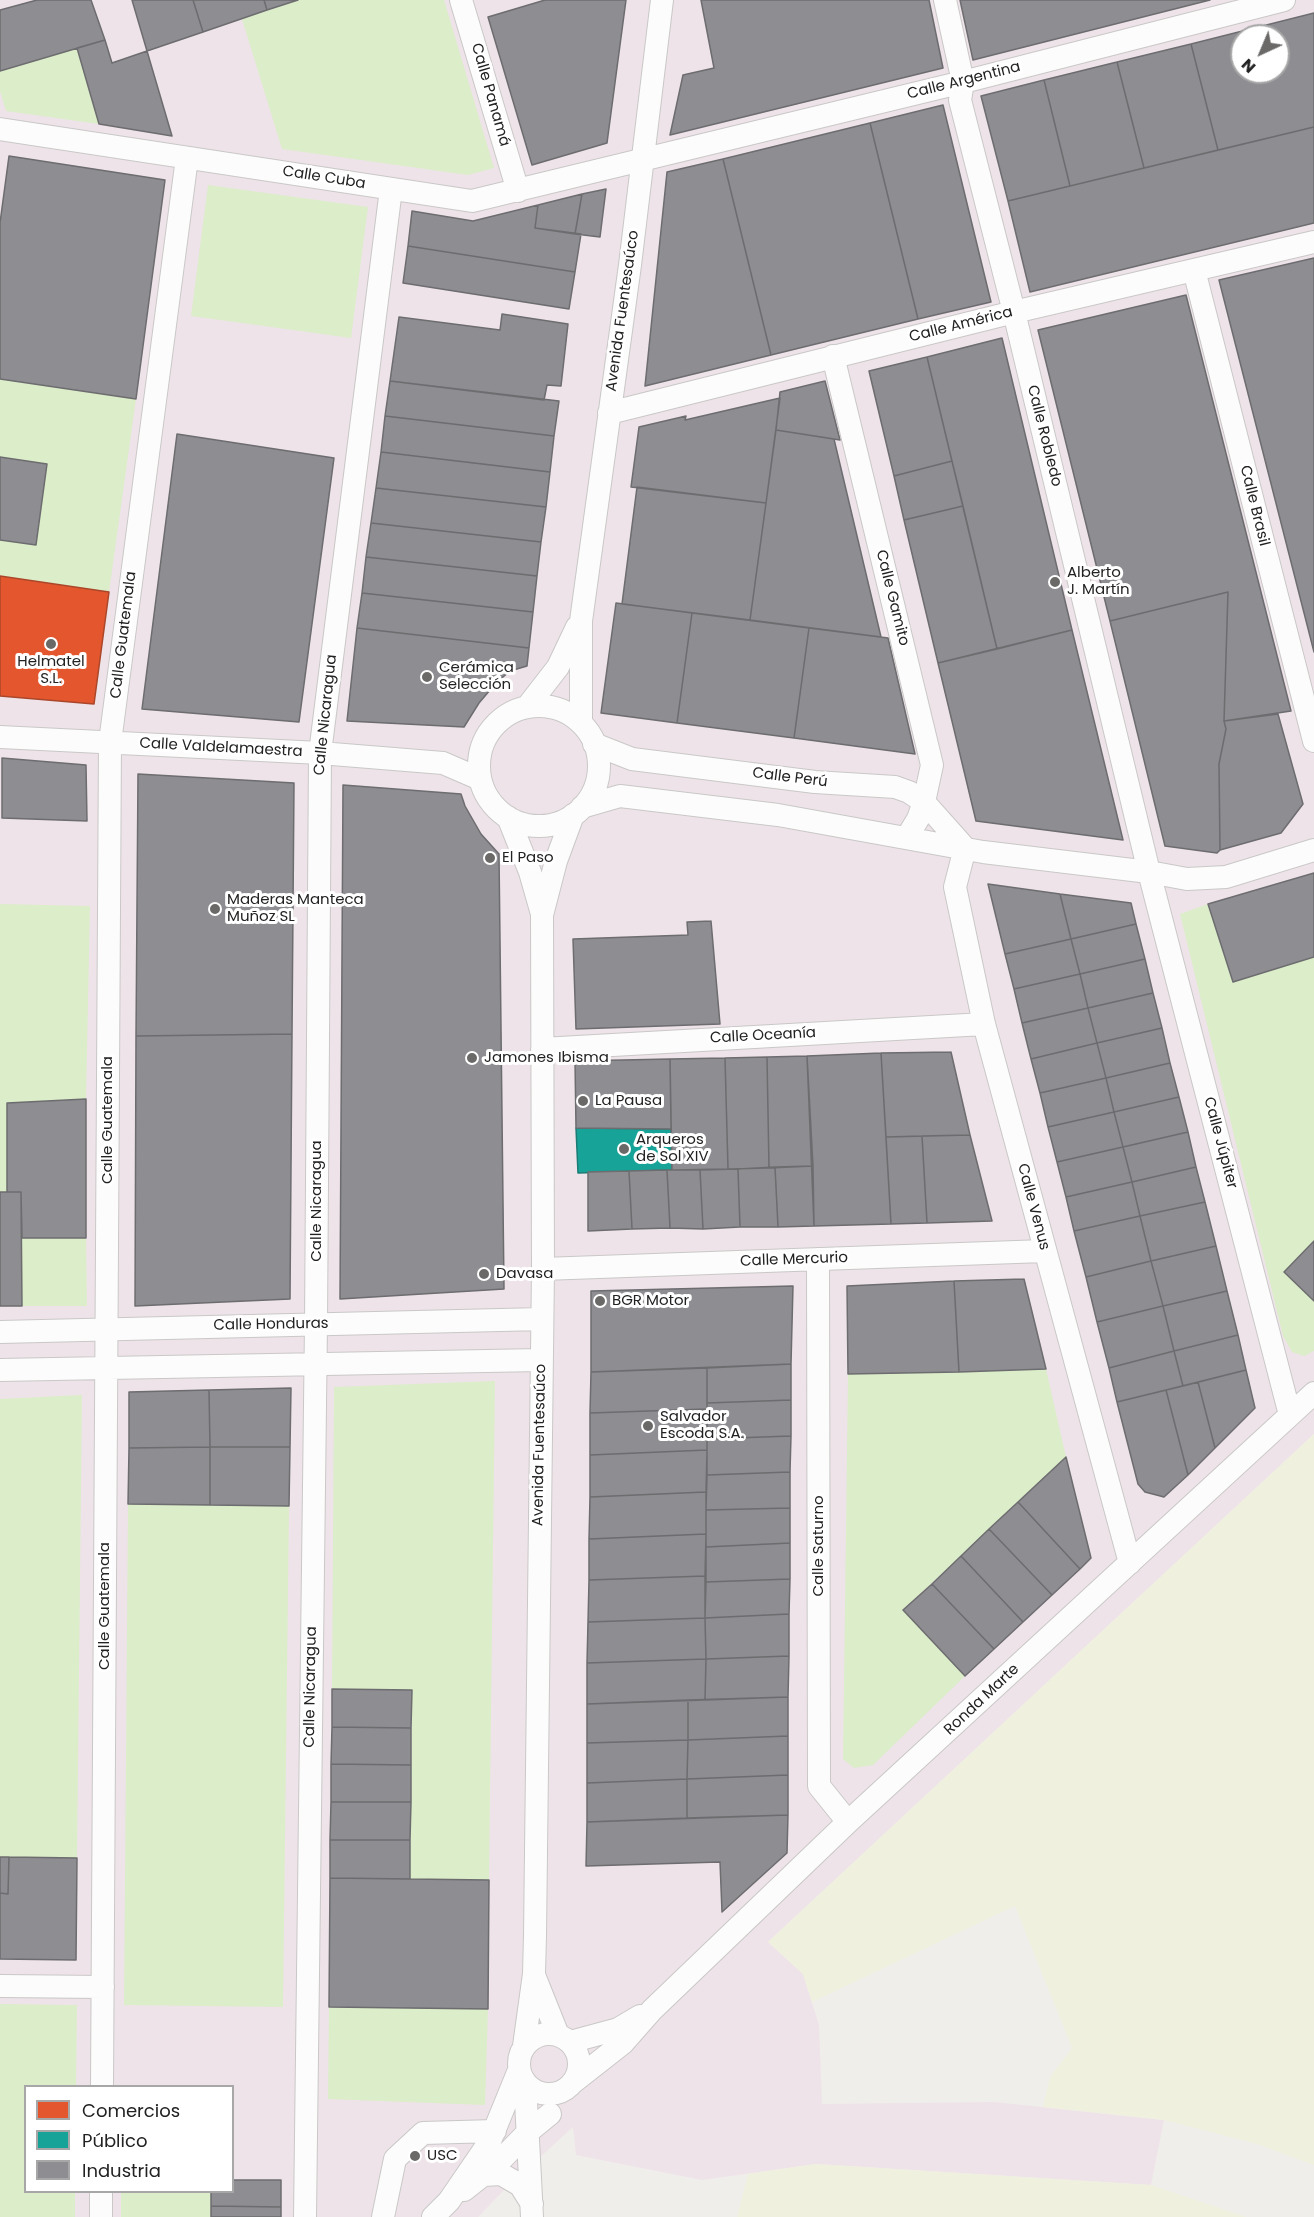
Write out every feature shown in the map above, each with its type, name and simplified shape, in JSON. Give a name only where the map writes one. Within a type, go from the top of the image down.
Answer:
[{"type":"street","name":"Calle Panamá","points":[[461,0],[518,191]]},
{"type":"street","name":"Avenida Fuentesaúco","points":[[580,723],[581,621],[644,158],[662,0]]},
{"type":"street","name":"Calle Robledo","points":[[945,0],[963,82],[960,100],[1014,312],[1149,872]]},
{"type":"street","name":"Calle Argentina","points":[[644,158],[963,82],[1284,0]]},
{"type":"street","name":"Calle Cuba","points":[[0,129],[472,201],[644,158]]},
{"type":"street","name":"Calle Guatemala","points":[[102,2085],[110,742],[187,158]]},
{"type":"street","name":"Calle Nicaragua","points":[[305,2217],[316,1324],[320,753],[392,189]]},
{"type":"street","name":"Calle América","points":[[609,413],[1014,312],[1314,242]]},
{"type":"street","name":"Calle Brasil","points":[[1194,270],[1314,741]]},
{"type":"street","name":"Calle Gamito","points":[[833,356],[932,765],[918,819],[907,837]]},
{"type":"street","name":"Avenida Fuentesaúco","points":[[527,707],[558,667],[581,621]]},
{"type":"street","points":[[577,811],[594,788],[598,766],[594,744],[580,723],[565,712],[546,706],[527,707],[500,720],[490,730],[483,744],[479,761],[480,779],[490,801],[508,817],[524,824],[541,826],[558,823],[577,811],[620,796],[778,815],[965,848],[1187,879],[1226,877],[1314,850]]},
{"type":"street","name":"Calle Valdelamaestra","points":[[0,737],[320,753],[442,763],[480,779]]},
{"type":"street","name":"Calle Valdelamaestra","points":[[442,763],[483,744]]},
{"type":"street","name":"Calle Perú","points":[[594,744],[632,759],[816,782],[895,787],[924,801],[965,848]]},
{"type":"street","name":"Avenida Fuentesaúco","points":[[524,2046],[534,1974],[543,1269],[542,915],[556,861],[577,811]]},
{"type":"street","name":"Avenida Fuentesaúco","points":[[508,817],[530,872],[542,915]]},
{"type":"street","name":"Calle Venus","points":[[965,848],[955,887],[984,1024],[1130,1563]]},
{"type":"street","name":"Calle Júpiter","points":[[1149,872],[1290,1415]]},
{"type":"street","name":"Calle Oceanía","points":[[542,1049],[984,1024]]},
{"type":"street","name":"Calle Mercurio","points":[[543,1269],[1044,1251]]},
{"type":"street","name":"Calle Saturno","points":[[818,1259],[819,1786],[848,1822]]},
{"type":"street","name":"Calle Honduras","points":[[0,1332],[542,1319]]},
{"type":"street","points":[[0,1370],[542,1360]]},
{"type":"street","name":"Ronda Marte","points":[[566,2088],[623,2043],[652,2010],[848,1822],[1314,1393]]},
{"type":"street","name":"Avenida Fuentesaúco","points":[[534,1974],[564,2039]]},
{"type":"street","points":[[0,1986],[103,1987]]},
{"type":"street","name":"Ronda Marte","points":[[564,2039],[618,2029],[652,2010]]},
{"type":"street","points":[[545,2034],[564,2039],[575,2049],[579,2067],[550,2114],[540,2158],[532,2211],[528,2132],[520,2054],[524,2046],[533,2038],[545,2034]]},
{"type":"street","points":[[522,2076],[540,2092],[566,2088]]},
{"type":"street","points":[[441,2209],[495,2131],[522,2076]]},
{"type":"street","points":[[441,2209],[497,2164],[528,2132],[550,2114]]},
{"type":"street","points":[[383,2217],[395,2159],[423,2133],[495,2131]]},
{"type":"street","points":[[484,2175],[501,2174],[520,2185],[532,2211]]},
{"type":"street","points":[[101,2193],[101,2217]]},
{"type":"shaded area","points":[[0,0],[1314,0],[1314,1434],[768,1942],[803,1974],[819,2025],[822,2104],[994,2102],[1164,2120],[1151,2185],[816,2164],[702,2180],[576,2155],[573,2127],[478,2217],[0,2217]]},
{"type":"green space","points":[[298,0],[444,0],[494,168],[468,175],[282,149],[242,19]]},
{"type":"green space","points":[[77,48],[99,124],[6,111],[0,91],[0,71]]},
{"type":"green space","points":[[208,185],[368,207],[351,338],[191,316]]},
{"type":"green space","points":[[0,379],[136,399],[109,592],[0,576],[0,540],[36,545],[47,464],[0,457]]},
{"type":"green space","points":[[0,904],[90,906],[86,1099],[7,1103],[7,1192],[0,1192]]},
{"type":"green space","points":[[1208,904],[1233,982],[1314,957],[1314,1241],[1284,1272],[1314,1301],[1314,1351],[1304,1356],[1292,1352],[1283,1336],[1180,914]]},
{"type":"green space","points":[[22,1238],[86,1238],[87,1306],[22,1306]]},
{"type":"green space","points":[[1046,1369],[1066,1457],[903,1610],[965,1676],[873,1765],[854,1768],[843,1759],[848,1374]]},
{"type":"green space","points":[[495,1381],[489,1880],[410,1879],[412,1691],[332,1689],[334,1387]]},
{"type":"green space","points":[[82,1395],[77,1858],[0,1857],[0,1399]]},
{"type":"green space","points":[[1314,1434],[1314,2165],[1257,2144],[1164,2120],[1043,2107],[1050,2077],[1072,2048],[1015,1906],[812,2002],[803,1974],[768,1942]]},
{"type":"green space","points":[[128,1504],[289,1506],[283,2007],[124,2005]]},
{"type":"green space","points":[[0,2004],[77,2005],[76,2085],[24,2085],[24,2193],[75,2193],[75,2217],[0,2217]]},
{"type":"green space","points":[[329,2007],[488,2009],[485,2105],[328,2099]]},
{"type":"green space","points":[[815,2164],[1151,2185],[1246,2217],[737,2217],[748,2174]]},
{"type":"green space","points":[[121,2193],[211,2193],[211,2217],[121,2217]]},
{"type":"building: Comercios","name":"Helmatel S.L.","points":[[0,576],[109,592],[94,704],[0,696]]},
{"type":"building: Público","name":"Arqueros de Sol XIV","points":[[576,1128],[671,1129],[672,1170],[578,1173]]},
{"type":"building: Industria","points":[[37,0],[91,0],[105,40],[0,71],[0,10]]},
{"type":"building: Industria","points":[[132,0],[193,0],[203,32],[147,51]]},
{"type":"building: Industria","points":[[193,0],[264,0],[267,10],[203,32]]},
{"type":"building: Industria","points":[[264,0],[298,0],[267,10]]},
{"type":"building: Industria","points":[[545,0],[626,0],[607,143],[532,165],[488,17]]},
{"type":"building: Industria","points":[[701,0],[929,0],[943,68],[670,135],[683,75],[714,68]]},
{"type":"building: Industria","points":[[960,0],[1210,0],[973,60]]},
{"type":"building: Industria","points":[[1314,13],[1314,127],[1218,150],[1191,44],[1230,34],[1230,84],[1290,84],[1290,24],[1270,24]]},
{"type":"building: Industria","points":[[105,40],[112,63],[147,51],[172,136],[99,124],[77,48]]},
{"type":"building: Industria","points":[[1191,44],[1218,150],[1144,168],[1117,62]]},
{"type":"building: Industria","points":[[1117,62],[1144,168],[1070,186],[1044,80]]},
{"type":"building: Industria","points":[[1044,80],[1070,186],[1008,201],[981,96]]},
{"type":"building: Industria","points":[[943,105],[991,302],[918,319],[870,123]]},
{"type":"building: Industria","points":[[870,123],[918,319],[771,355],[723,159]]},
{"type":"building: Industria","points":[[1314,127],[1314,223],[1030,292],[1008,201]]},
{"type":"building: Industria","points":[[9,156],[165,180],[136,399],[0,379],[0,223]]},
{"type":"building: Industria","points":[[723,159],[771,355],[645,386],[667,172]]},
{"type":"building: Industria","points":[[606,189],[600,237],[575,234],[582,194]]},
{"type":"building: Industria","points":[[582,194],[575,234],[535,228],[538,205]]},
{"type":"building: Industria","points":[[538,205],[535,228],[581,234],[575,272],[408,246],[412,211],[473,221]]},
{"type":"building: Industria","points":[[408,246],[575,272],[569,309],[403,283]]},
{"type":"building: Industria","points":[[1314,258],[1314,652],[1219,280]]},
{"type":"building: Industria","points":[[1186,295],[1291,711],[1224,721],[1228,592],[1110,621],[1038,330]]},
{"type":"building: Industria","points":[[502,314],[568,324],[561,386],[547,385],[544,400],[390,381],[399,317],[500,330]]},
{"type":"building: Industria","points":[[1002,338],[1072,630],[997,649],[927,357]]},
{"type":"building: Industria","points":[[927,357],[952,461],[894,476],[869,371]]},
{"type":"building: Industria","points":[[390,381],[559,401],[554,436],[385,416]]},
{"type":"building: Industria","points":[[825,381],[840,440],[776,430],[780,392]]},
{"type":"building: Industria","points":[[780,398],[766,503],[631,487],[639,427],[686,416],[685,420]]},
{"type":"building: Industria","points":[[385,416],[554,436],[550,472],[381,452]]},
{"type":"building: Industria","points":[[776,430],[834,439],[881,637],[750,620]]},
{"type":"building: Industria","points":[[177,434],[334,458],[299,722],[142,709]]},
{"type":"building: Industria","points":[[381,452],[550,472],[546,507],[376,488]]},
{"type":"building: Industria","points":[[0,457],[47,464],[36,545],[0,540]]},
{"type":"building: Industria","points":[[952,461],[963,506],[904,520],[894,476]]},
{"type":"building: Industria","points":[[637,487],[766,503],[750,620],[622,604]]},
{"type":"building: Industria","points":[[376,488],[546,507],[541,542],[371,523]]},
{"type":"building: Industria","points":[[963,506],[997,649],[938,663],[904,520]]},
{"type":"building: Industria","points":[[371,523],[541,542],[537,576],[366,557]]},
{"type":"building: Industria","points":[[366,557],[537,576],[533,612],[362,593]]},
{"type":"building: Industria","points":[[1228,592],[1224,721],[1226,729],[1219,764],[1220,850],[1217,853],[1165,846],[1110,621]]},
{"type":"building: Industria","points":[[362,593],[533,612],[529,648],[357,628]]},
{"type":"building: Industria","points":[[616,603],[692,613],[677,723],[601,713]]},
{"type":"building: Industria","points":[[692,613],[809,628],[794,738],[677,723]]},
{"type":"building: Industria","name":"Cerámica Selección","points":[[357,628],[529,648],[527,666],[510,671],[496,683],[479,703],[464,727],[347,721]]},
{"type":"building: Industria","points":[[809,628],[888,638],[915,754],[794,738]]},
{"type":"building: Industria","points":[[1072,630],[1123,840],[976,821],[938,663]]},
{"type":"building: Industria","points":[[1278,714],[1303,804],[1281,833],[1220,850],[1219,764],[1226,729],[1224,721]]},
{"type":"building: Industria","points":[[2,758],[86,765],[87,821],[2,818]]},
{"type":"building: Industria","name":"Maderas Manteca Muñoz SL","points":[[138,774],[294,783],[292,1034],[136,1036]]},
{"type":"building: Industria","points":[[343,785],[461,794],[481,834],[499,854],[504,1289],[340,1299]]},
{"type":"building: Industria","points":[[1314,873],[1314,957],[1233,982],[1208,904]]},
{"type":"building: Industria","points":[[988,884],[1060,894],[1071,939],[1005,954]]},
{"type":"building: Industria","points":[[1060,894],[1131,903],[1136,924],[1071,939]]},
{"type":"building: Industria","points":[[711,921],[720,1024],[576,1029],[573,939],[688,935],[687,922]]},
{"type":"building: Industria","points":[[1136,924],[1145,959],[1080,974],[1071,939]]},
{"type":"building: Industria","points":[[1071,939],[1080,974],[1014,989],[1005,954]]},
{"type":"building: Industria","points":[[1145,959],[1153,993],[1088,1008],[1080,974]]},
{"type":"building: Industria","points":[[1080,974],[1088,1008],[1022,1023],[1014,989]]},
{"type":"building: Industria","points":[[1153,993],[1162,1028],[1097,1043],[1088,1008]]},
{"type":"building: Industria","points":[[1088,1008],[1097,1043],[1031,1059],[1022,1023]]},
{"type":"building: Industria","points":[[1162,1028],[1170,1063],[1106,1078],[1097,1043]]},
{"type":"building: Industria","points":[[292,1034],[290,1299],[135,1306],[136,1036]]},
{"type":"building: Industria","points":[[1097,1043],[1106,1078],[1040,1093],[1031,1059]]},
{"type":"building: Industria","points":[[951,1052],[970,1135],[886,1137],[881,1053]]},
{"type":"building: Industria","points":[[881,1053],[891,1224],[814,1226],[807,1056]]},
{"type":"building: Industria","points":[[807,1056],[813,1166],[769,1168],[767,1057]]},
{"type":"building: Industria","points":[[767,1057],[769,1168],[728,1169],[725,1058]]},
{"type":"building: Industria","points":[[725,1058],[728,1169],[672,1170],[670,1059]]},
{"type":"building: Industria","points":[[670,1059],[671,1129],[576,1128],[575,1061]]},
{"type":"building: Industria","points":[[1170,1063],[1179,1097],[1114,1112],[1106,1078]]},
{"type":"building: Industria","points":[[1106,1078],[1114,1112],[1048,1127],[1040,1093]]},
{"type":"building: Industria","points":[[1179,1097],[1188,1132],[1123,1147],[1114,1112]]},
{"type":"building: Industria","points":[[86,1099],[86,1238],[22,1238],[21,1192],[7,1192],[7,1103]]},
{"type":"building: Industria","points":[[1114,1112],[1123,1147],[1057,1162],[1048,1127]]},
{"type":"building: Industria","points":[[1188,1132],[1196,1167],[1132,1182],[1123,1147]]},
{"type":"building: Industria","points":[[970,1135],[992,1221],[927,1223],[922,1136]]},
{"type":"building: Industria","points":[[922,1136],[927,1223],[891,1224],[886,1137]]},
{"type":"building: Industria","points":[[1123,1147],[1132,1182],[1066,1197],[1057,1162]]},
{"type":"building: Industria","points":[[813,1166],[814,1226],[778,1227],[775,1167]]},
{"type":"building: Industria","points":[[775,1167],[778,1227],[740,1227],[738,1169]]},
{"type":"building: Industria","points":[[1196,1167],[1205,1202],[1140,1216],[1132,1182]]},
{"type":"building: Industria","points":[[738,1169],[740,1227],[703,1229],[700,1170]]},
{"type":"building: Industria","points":[[667,1170],[670,1228],[632,1229],[629,1171]]},
{"type":"building: Industria","points":[[667,1170],[700,1170],[703,1229],[670,1228]]},
{"type":"building: Industria","points":[[629,1171],[632,1229],[588,1231],[588,1172]]},
{"type":"building: Industria","points":[[1132,1182],[1140,1216],[1074,1231],[1066,1197]]},
{"type":"building: Industria","points":[[0,1192],[21,1192],[22,1306],[0,1306]]},
{"type":"building: Industria","points":[[1205,1202],[1216,1246],[1151,1261],[1140,1216]]},
{"type":"building: Industria","points":[[1140,1216],[1151,1261],[1086,1277],[1074,1231]]},
{"type":"building: Industria","points":[[1314,1241],[1314,1301],[1284,1272]]},
{"type":"building: Industria","points":[[1216,1246],[1227,1291],[1163,1306],[1151,1261]]},
{"type":"building: Industria","points":[[1151,1261],[1163,1306],[1097,1322],[1086,1277]]},
{"type":"building: Industria","points":[[1024,1279],[1046,1369],[959,1372],[954,1281]]},
{"type":"building: Industria","points":[[954,1281],[959,1372],[848,1374],[847,1286]]},
{"type":"building: Industria","points":[[793,1286],[791,1364],[591,1372],[591,1291]]},
{"type":"building: Industria","points":[[1227,1291],[1238,1335],[1174,1351],[1163,1306]]},
{"type":"building: Industria","points":[[1163,1306],[1174,1351],[1109,1368],[1097,1322]]},
{"type":"building: Industria","points":[[1238,1335],[1246,1370],[1183,1386],[1174,1351]]},
{"type":"building: Industria","points":[[1174,1351],[1183,1386],[1117,1402],[1109,1368]]},
{"type":"building: Industria","points":[[791,1364],[791,1400],[707,1403],[707,1368]]},
{"type":"building: Industria","points":[[707,1368],[707,1409],[590,1413],[591,1372]]},
{"type":"building: Industria","points":[[1246,1370],[1255,1408],[1215,1448],[1198,1382]]},
{"type":"building: Industria","points":[[1198,1382],[1215,1448],[1188,1475],[1166,1390]]},
{"type":"building: Industria","points":[[291,1388],[290,1447],[210,1447],[209,1390]]},
{"type":"building: Industria","points":[[209,1390],[210,1447],[129,1448],[129,1392]]},
{"type":"building: Industria","points":[[1166,1390],[1188,1475],[1164,1497],[1145,1492],[1138,1484],[1117,1402]]},
{"type":"building: Industria","points":[[791,1400],[791,1436],[707,1439],[707,1403]]},
{"type":"building: Industria","name":"Salvador Escoda S.A.","points":[[707,1409],[707,1450],[590,1455],[590,1413]]},
{"type":"building: Industria","points":[[791,1436],[790,1472],[707,1475],[707,1439]]},
{"type":"building: Industria","points":[[210,1447],[290,1447],[289,1506],[210,1505]]},
{"type":"building: Industria","points":[[210,1447],[210,1505],[128,1504],[129,1448]]},
{"type":"building: Industria","points":[[707,1450],[706,1492],[590,1497],[590,1455]]},
{"type":"building: Industria","points":[[1066,1457],[1091,1558],[1080,1569],[1018,1502]]},
{"type":"building: Industria","points":[[790,1472],[790,1508],[706,1510],[707,1475]]},
{"type":"building: Industria","points":[[706,1492],[706,1534],[589,1539],[590,1497]]},
{"type":"building: Industria","points":[[1018,1502],[1080,1569],[1052,1595],[989,1529]]},
{"type":"building: Industria","points":[[790,1508],[790,1543],[706,1547],[706,1510]]},
{"type":"building: Industria","points":[[989,1529],[1052,1595],[1023,1622],[961,1556]]},
{"type":"building: Industria","points":[[706,1534],[705,1576],[589,1580],[589,1539]]},
{"type":"building: Industria","points":[[790,1543],[790,1579],[706,1582],[706,1547]]},
{"type":"building: Industria","points":[[961,1556],[1023,1622],[994,1649],[932,1584]]},
{"type":"building: Industria","points":[[705,1576],[705,1618],[588,1622],[589,1580]]},
{"type":"building: Industria","points":[[790,1579],[789,1614],[705,1618],[706,1582]]},
{"type":"building: Industria","points":[[932,1584],[994,1649],[965,1676],[903,1610]]},
{"type":"building: Industria","points":[[789,1614],[789,1656],[706,1659],[705,1618]]},
{"type":"building: Industria","points":[[705,1618],[706,1659],[587,1663],[588,1622]]},
{"type":"building: Industria","points":[[789,1656],[788,1697],[705,1700],[706,1659]]},
{"type":"building: Industria","points":[[706,1659],[705,1700],[587,1704],[587,1663]]},
{"type":"building: Industria","points":[[332,1689],[412,1690],[411,1728],[332,1727]]},
{"type":"building: Industria","points":[[788,1697],[788,1736],[688,1740],[688,1700]]},
{"type":"building: Industria","points":[[688,1700],[688,1740],[587,1743],[587,1704]]},
{"type":"building: Industria","points":[[332,1727],[411,1728],[411,1765],[331,1764]]},
{"type":"building: Industria","points":[[788,1736],[788,1775],[687,1779],[688,1740]]},
{"type":"building: Industria","points":[[688,1740],[687,1779],[587,1783],[587,1743]]},
{"type":"building: Industria","points":[[331,1764],[411,1765],[411,1802],[331,1802]]},
{"type":"building: Industria","points":[[788,1775],[788,1815],[687,1818],[687,1779]]},
{"type":"building: Industria","points":[[687,1779],[687,1818],[587,1822],[587,1783]]},
{"type":"building: Industria","points":[[331,1802],[411,1802],[410,1840],[330,1840]]},
{"type":"building: Industria","points":[[788,1815],[787,1853],[722,1912],[720,1862],[586,1866],[587,1822]]},
{"type":"building: Industria","points":[[330,1840],[410,1840],[410,1879],[330,1878]]},
{"type":"building: Industria","points":[[0,1857],[9,1857],[8,1894],[0,1893]]},
{"type":"building: Industria","points":[[9,1857],[77,1858],[76,1960],[0,1959],[0,1893],[8,1894]]},
{"type":"building: Industria","points":[[330,1878],[489,1880],[488,2009],[329,2007]]},
{"type":"building: Industria","points":[[234,2180],[281,2180],[281,2207],[211,2206],[211,2193],[234,2193]]},
{"type":"building: Industria","points":[[211,2206],[281,2207],[281,2217],[211,2217]]},
{"type":"place","name":"Alberto J. Martín","points":[[1055,582]]},
{"type":"place","name":"Helmatel S.L.","points":[[51,644]]},
{"type":"place","name":"Cerámica Selección","points":[[427,677]]},
{"type":"place","name":"El Paso","points":[[490,858]]},
{"type":"place","name":"Maderas Manteca Muñoz SL","points":[[215,909]]},
{"type":"place","name":"Jamones Ibisma","points":[[472,1058]]},
{"type":"place","name":"La Pausa","points":[[583,1101]]},
{"type":"place","name":"Arqueros de Sol XIV","points":[[624,1149]]},
{"type":"place","name":"Davasa","points":[[484,1274]]},
{"type":"place","name":"BGR Motor","points":[[600,1301]]},
{"type":"place","name":"Salvador Escoda S.A.","points":[[648,1426]]},
{"type":"place","name":"USC","points":[[415,2156]]}]
